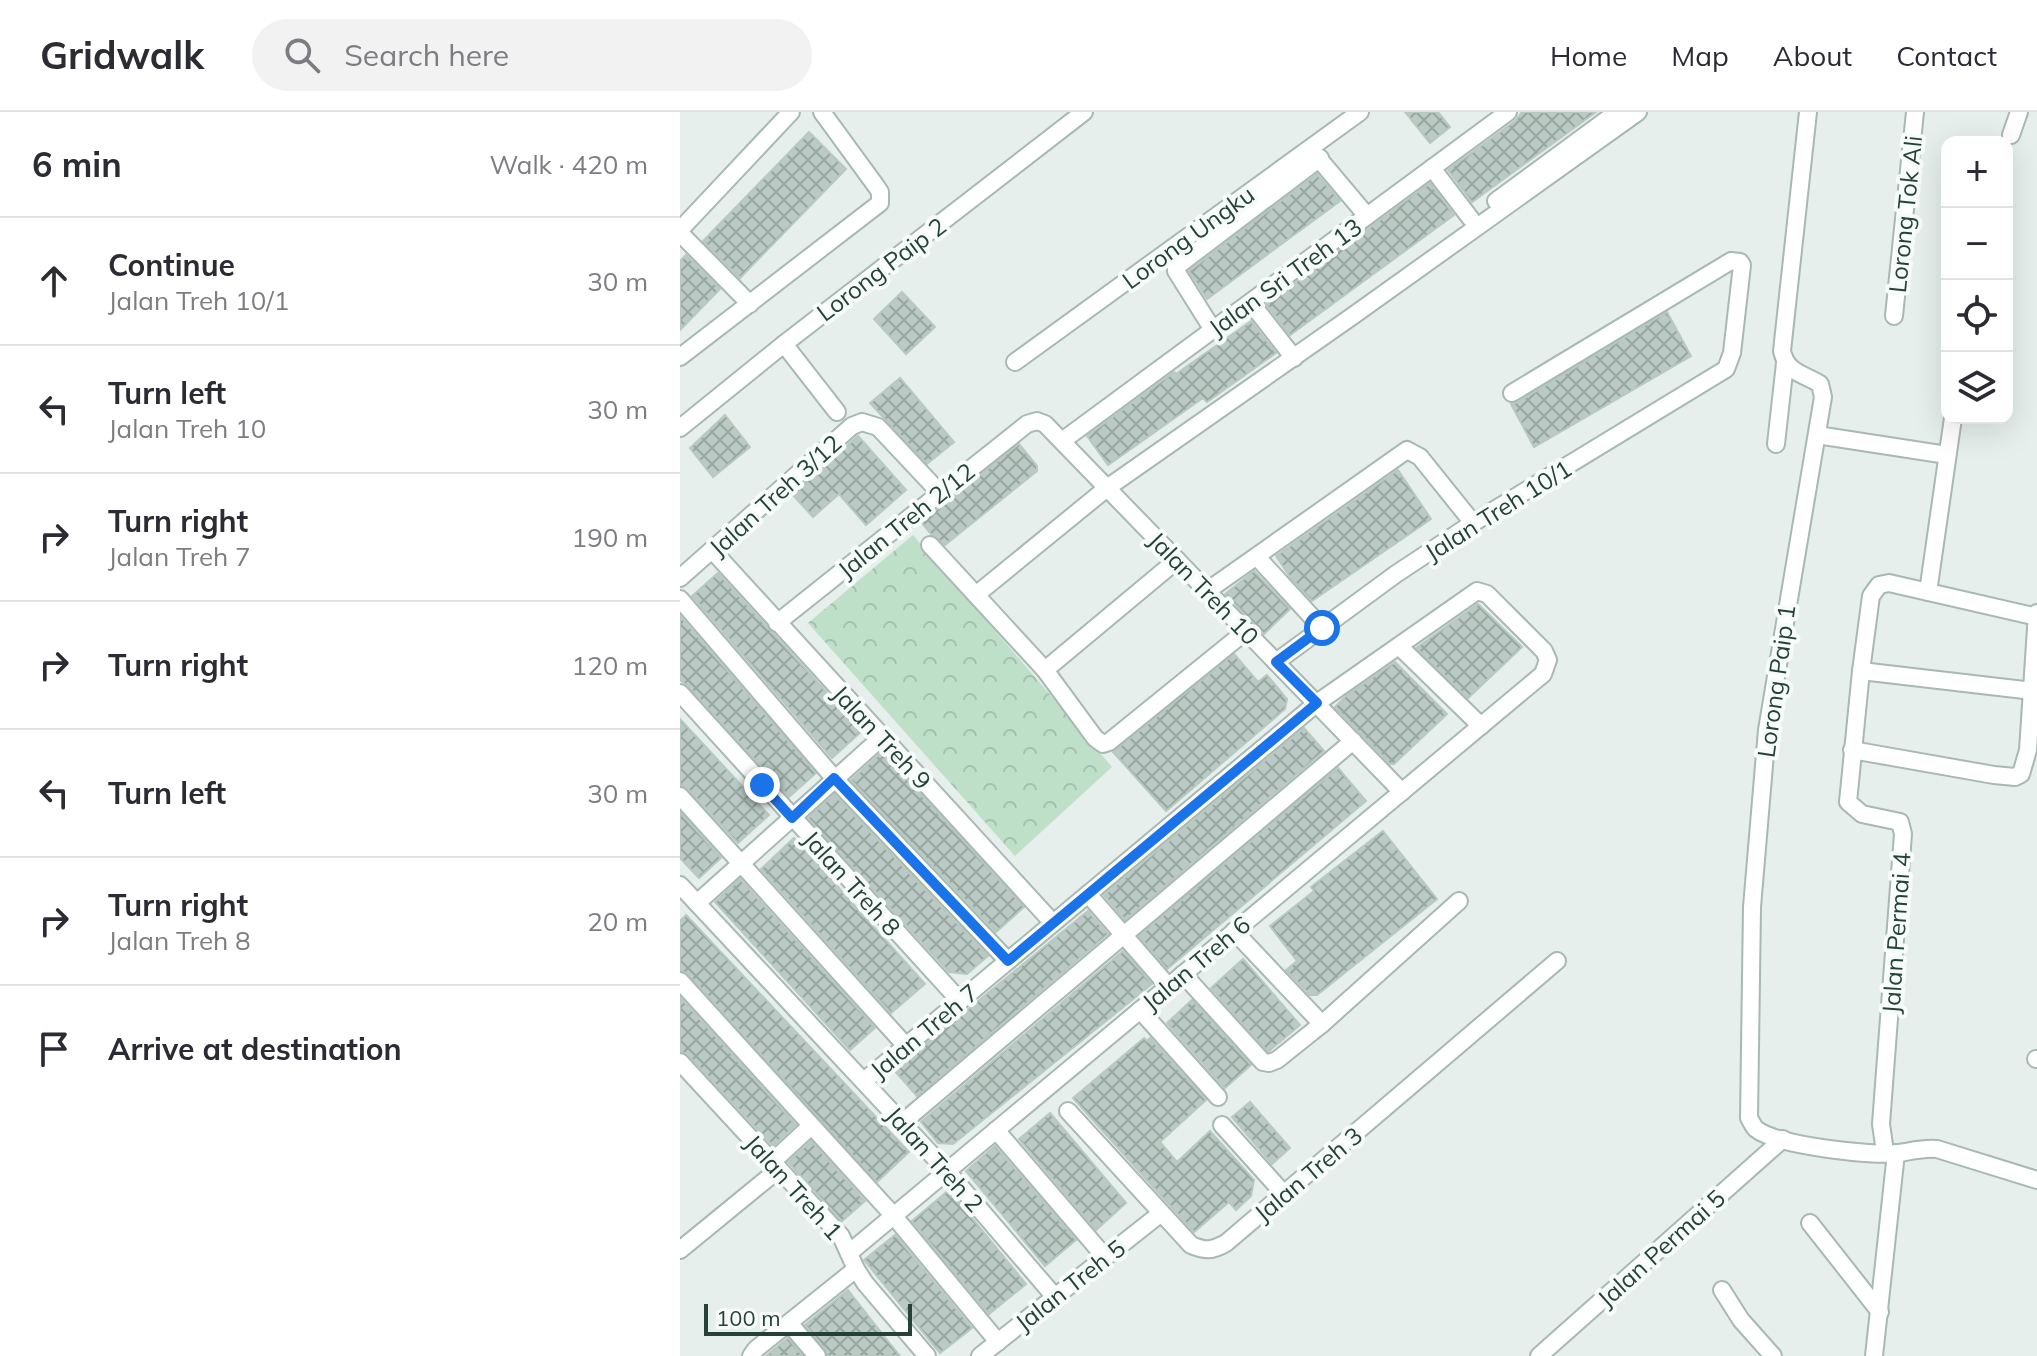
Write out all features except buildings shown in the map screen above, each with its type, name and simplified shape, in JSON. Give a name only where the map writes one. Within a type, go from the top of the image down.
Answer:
[{"type":"street","points":[[750,304],[680,231],[791,112]]},
{"type":"street","points":[[680,357],[880,203],[880,192],[822,112]]},
{"type":"street","name":"Lorong Paip 2","points":[[680,428],[1084,112]]},
{"type":"street","name":"Lorong Ungku","points":[[1015,362],[1314,153],[1360,112]]},
{"type":"street","name":"Jalan Sri Treh 13","points":[[1062,441],[1508,112]]},
{"type":"street","points":[[1291,355],[1617,112]]},
{"type":"street","points":[[977,594],[1107,488],[1638,112]]},
{"type":"street","points":[[1776,444],[1785,363],[1783,338],[1808,112]]},
{"type":"street","name":"Lorong Tok Ali","points":[[1894,316],[1915,112]]},
{"type":"street","points":[[2011,135],[2019,112]]},
{"type":"street","points":[[1213,330],[1176,271],[1179,263],[1314,153],[1367,216]]},
{"type":"street","points":[[1432,168],[1471,219]]},
{"type":"street","name":"Jalan Treh 10/1","points":[[1276,662],[1473,523],[1726,369],[1732,353],[1742,265],[1731,261],[1512,393]]},
{"type":"street","points":[[1251,303],[1291,355]]},
{"type":"street","points":[[784,344],[837,412]]},
{"type":"street","name":"Lorong Paip 1","points":[[1785,363],[1823,388],[1767,730],[1752,907],[1749,1118],[1754,1128],[1820,1149],[1891,1153],[1920,1148],[1937,1149],[2037,1180]]},
{"type":"street","name":"Jalan Treh 10","points":[[1037,421],[1045,424],[1062,441],[1402,792]]},
{"type":"street","name":"Jalan Treh 2/12","points":[[777,623],[1027,424],[1037,421]]},
{"type":"street","name":"Jalan Treh 3/12","points":[[680,578],[852,426],[862,422],[878,427],[940,493]]},
{"type":"street","points":[[1928,592],[1952,424]]},
{"type":"street","points":[[1817,435],[1947,455]]},
{"type":"street","points":[[1207,591],[1407,450],[1420,457],[1473,523]]},
{"type":"street","points":[[930,545],[1045,670],[1098,742],[1109,742],[1246,631]]},
{"type":"street","name":"Jalan Treh 9","points":[[712,550],[1053,923]]},
{"type":"street","points":[[1257,557],[1322,628]]},
{"type":"street","points":[[1045,670],[1177,560]]},
{"type":"street","points":[[1889,583],[2037,615],[2028,750],[2021,774],[2015,777],[1852,750],[1871,596],[1879,585],[1889,583]]},
{"type":"street","name":"Jalan Treh 7","points":[[864,1081],[1317,703],[1477,591],[1487,594],[1544,651],[1548,660],[1543,674]]},
{"type":"street","points":[[680,599],[834,778],[1008,961]]},
{"type":"street","points":[[1400,647],[1481,726]]},
{"type":"street","points":[[1861,671],[2033,691]]},
{"type":"street","name":"Jalan Treh 6","points":[[849,1253],[1543,674]]},
{"type":"street","name":"Jalan Treh 8","points":[[680,693],[960,1001]]},
{"type":"street","points":[[686,896],[741,864],[882,737]]},
{"type":"street","points":[[903,1122],[1353,741]]},
{"type":"street","name":"Jalan Permai 4","points":[[1852,750],[1848,802],[1862,814],[1900,822],[1903,834],[1881,1124],[1891,1153]]},
{"type":"street","points":[[680,796],[906,1046]]},
{"type":"street","points":[[1088,894],[1168,986]]},
{"type":"street","name":"Jalan Treh 2","points":[[686,896],[903,1122],[1055,1297]]},
{"type":"street","points":[[1183,974],[1263,1062],[1269,1063],[1322,1024],[1459,901]]},
{"type":"street","points":[[1234,931],[1322,1024]]},
{"type":"street","name":"Jalan Treh 3","points":[[1068,1111],[1191,1245],[1214,1250],[1557,961]]},
{"type":"street","points":[[680,981],[893,1215],[998,1342]]},
{"type":"street","points":[[1140,1010],[1218,1097]]},
{"type":"street","name":"Jalan Treh 1","points":[[680,1062],[841,1236],[856,1269],[927,1356]]},
{"type":"street","points":[[1222,1125],[1284,1194]]},
{"type":"street","points":[[680,1250],[776,1165],[811,1126]]},
{"type":"street","points":[[996,1130],[1105,1257]]},
{"type":"street","name":"Jalan Permai 5","points":[[1539,1356],[1783,1139]]},
{"type":"street","points":[[1874,1356],[1891,1153]]},
{"type":"street","name":"Jalan Treh 5","points":[[980,1356],[1160,1214]]},
{"type":"street","points":[[1810,1223],[1880,1312]]},
{"type":"street","points":[[751,1356],[856,1269]]},
{"type":"street","points":[[1722,1290],[1741,1320],[1773,1356]]},
{"type":"street","points":[[790,1324],[817,1356]]},
{"type":"green space","points":[[913,535],[1112,767],[1015,856],[808,623]]},
{"type":"route","points":[[762,785],[792,818],[834,778],[1008,961],[1317,703],[1276,662],[1322,628]]}]
